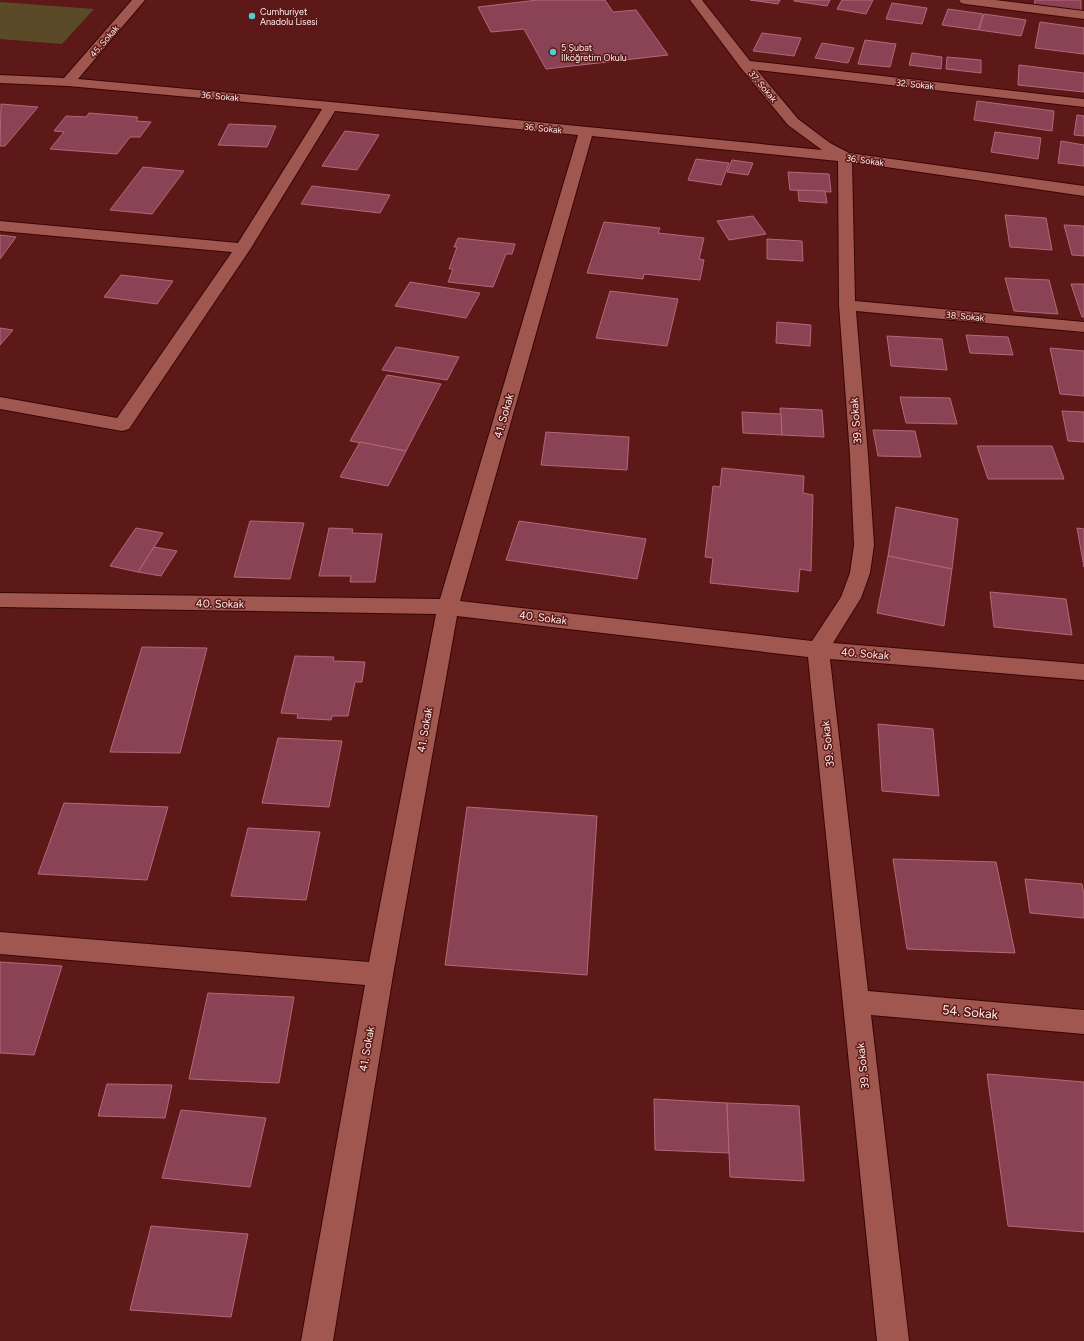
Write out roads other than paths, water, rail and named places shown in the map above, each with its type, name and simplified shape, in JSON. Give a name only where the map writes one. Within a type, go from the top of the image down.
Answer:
[{"type":"street","name":"45. Sokak","points":[[68,82],[139,0]]},
{"type":"street","name":"37. Sokak","points":[[696,0],[746,65],[793,122],[825,146],[845,157]]},
{"type":"street","points":[[965,0],[1084,15]]},
{"type":"street","name":"32. Sokak","points":[[746,65],[1084,103]]},
{"type":"street","name":"36. Sokak","points":[[0,79],[68,82],[331,106],[845,157],[1084,190]]},
{"type":"street","points":[[0,403],[122,425],[243,248],[331,106]]},
{"type":"street","name":"41. Sokak","points":[[317,1341],[380,975],[448,607],[586,132]]},
{"type":"street","name":"39. Sokak","points":[[845,157],[847,305],[859,455],[864,545],[860,573],[851,598],[818,650],[893,1341]]},
{"type":"street","points":[[0,226],[243,248]]},
{"type":"street","name":"38. Sokak","points":[[847,305],[1084,327]]},
{"type":"street","name":"40. Sokak","points":[[0,600],[448,607],[818,650],[1084,672]]},
{"type":"street","points":[[0,943],[380,975]]},
{"type":"street","name":"54. Sokak","points":[[856,1002],[1084,1022]]},
{"type":"place","name":"Cumhuriyet Anadolu Lisesi","points":[[252,16]]},
{"type":"place","name":"5 Şubat İlköğretim Okulu","points":[[553,52]]}]
